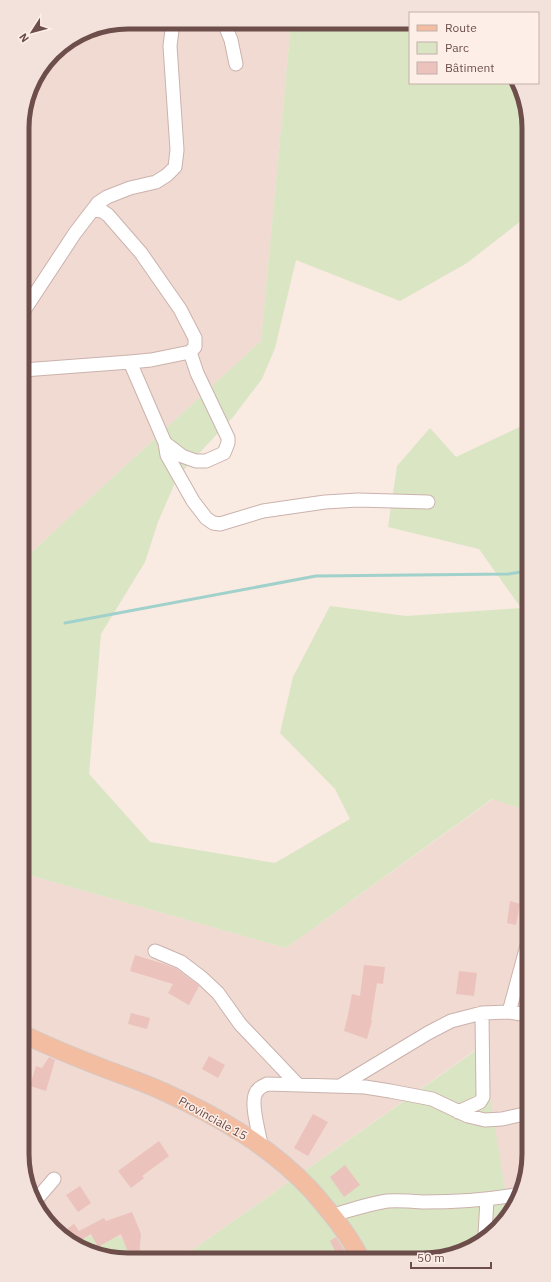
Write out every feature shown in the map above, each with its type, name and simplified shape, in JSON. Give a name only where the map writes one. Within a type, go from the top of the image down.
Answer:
[{"type":"main road","name":"Provinciale 15","points":[[29,1037],[94,1065],[161,1090],[204,1111],[261,1145],[283,1163],[333,1215],[358,1253]]},
{"type":"street","points":[[29,303],[75,233],[98,203],[107,197],[130,188],[156,182],[167,175],[175,167],[177,150],[170,46],[172,29]]},
{"type":"street","points":[[226,29],[231,40],[236,64]]},
{"type":"street","points":[[29,370],[130,362],[178,355],[190,352],[195,346],[195,338],[180,309],[141,253],[108,215],[102,211],[93,210]]},
{"type":"street","points":[[164,443],[182,456],[196,461],[206,461],[219,456],[224,452],[228,443],[228,438],[197,373],[190,352]]},
{"type":"street","points":[[130,362],[170,460],[193,501],[206,518],[213,523],[220,524],[263,511],[325,502],[358,500],[428,502]]},
{"type":"street","points":[[155,951],[181,962],[202,978],[218,993],[240,1024],[298,1085]]},
{"type":"street","points":[[508,1012],[522,963]]},
{"type":"street","points":[[340,1086],[428,1033],[451,1021],[482,1014],[508,1012],[522,1014]]},
{"type":"street","points":[[458,1112],[480,1102],[483,1097],[482,1014]]},
{"type":"street","points":[[261,1145],[254,1106],[255,1095],[259,1088],[267,1084],[340,1086],[415,1095],[432,1099],[468,1116],[485,1120],[502,1119],[522,1115]]},
{"type":"street","points":[[39,1197],[54,1179]]},
{"type":"street","points":[[333,1215],[369,1204],[388,1201],[404,1200],[424,1202],[487,1199],[513,1195]]},
{"type":"street","points":[[486,1230],[487,1199]]},
{"type":"shaded area","points":[[121,29],[290,29],[261,341],[29,554],[29,121],[32,102],[42,78],[63,53],[78,42],[96,34]]},
{"type":"shaded area","points":[[493,799],[522,809],[522,1161],[517,1186],[508,1205],[481,1046],[188,1253],[144,1253],[110,1232],[78,1239],[63,1229],[42,1204],[32,1180],[30,1167],[29,875],[286,948]]},
{"type":"green space","points":[[290,29],[409,29],[409,84],[512,84],[519,102],[521,115],[522,220],[467,263],[400,301],[296,260],[275,348],[262,379],[233,417],[178,476],[158,522],[145,562],[101,634],[89,774],[150,842],[275,863],[350,819],[335,789],[280,733],[293,677],[330,606],[406,616],[521,608],[479,549],[388,527],[397,466],[430,428],[456,457],[522,426],[522,809],[492,799],[286,948],[29,875],[29,554],[261,341]]},
{"type":"green space","points":[[482,1046],[508,1205],[502,1214],[488,1229],[467,1243],[449,1250],[436,1252],[188,1253]]},
{"type":"green space","points":[[110,1232],[146,1253],[108,1251],[96,1248],[78,1239]]},
{"type":"building","points":[[510,901],[520,904],[516,925],[507,923]]},
{"type":"building","points":[[135,955],[177,969],[197,984],[199,986],[189,1005],[168,993],[173,984],[130,971]]},
{"type":"building","points":[[364,965],[385,967],[383,984],[377,983],[372,1021],[367,1039],[344,1031],[352,994],[360,996]]},
{"type":"building","points":[[459,971],[477,973],[474,996],[456,994]]},
{"type":"building","points":[[131,1013],[150,1018],[147,1029],[128,1024]]},
{"type":"building","points":[[209,1056],[225,1065],[218,1078],[202,1069]]},
{"type":"building","points":[[49,1057],[55,1060],[46,1091],[30,1086],[36,1066],[42,1068]]},
{"type":"building","points":[[313,1114],[328,1122],[308,1156],[294,1148]]},
{"type":"building","points":[[159,1141],[169,1156],[142,1176],[144,1178],[131,1188],[118,1171]]},
{"type":"building","points":[[345,1165],[360,1185],[344,1197],[330,1177]]},
{"type":"building","points":[[80,1186],[91,1203],[78,1212],[66,1195]]},
{"type":"building","points":[[132,1212],[141,1234],[139,1253],[128,1253],[121,1234],[98,1247],[91,1234],[80,1241],[65,1230],[74,1224],[79,1231],[104,1218],[106,1221]]},
{"type":"building","points":[[336,1237],[346,1253],[336,1253],[330,1241]]},
{"type":"waterway","points":[[65,623],[316,576],[508,574],[522,572]]}]
